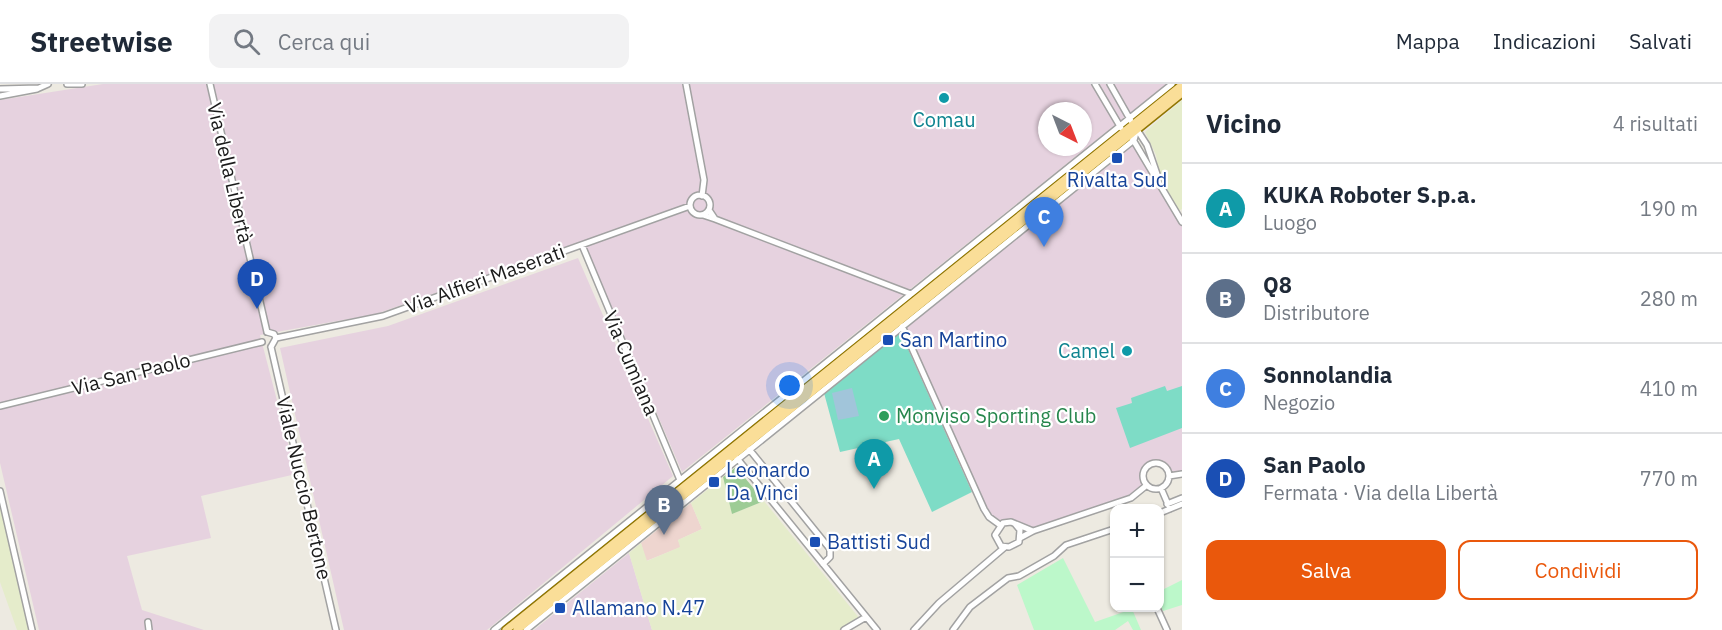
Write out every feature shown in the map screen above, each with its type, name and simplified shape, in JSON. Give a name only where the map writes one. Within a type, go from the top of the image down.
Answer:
[{"type":"main road","points":[[506,630],[732,452],[748,447],[1182,85]]},
{"type":"main road","points":[[1133,124],[1182,93]]},
{"type":"main road","points":[[517,630],[732,452],[1127,133]]},
{"type":"street","points":[[67,84],[82,84]]},
{"type":"street","name":"Via della Libertà","points":[[210,84],[267,332]]},
{"type":"street","points":[[686,84],[704,180],[702,196]]},
{"type":"street","points":[[1095,84],[1159,181],[1182,222]]},
{"type":"street","points":[[1110,84],[1148,145],[1159,181]]},
{"type":"street","points":[[823,564],[831,557],[830,549],[748,447],[902,326],[1127,133],[1172,84]]},
{"type":"street","points":[[0,89],[40,85]]},
{"type":"street","points":[[0,96],[40,85]]},
{"type":"street","points":[[526,630],[911,294],[1127,133]]},
{"type":"street","points":[[715,219],[709,210],[708,199],[702,196],[693,199],[690,206],[694,213],[911,294]]},
{"type":"street","name":"Via Alfieri Maserati","points":[[276,338],[383,316],[690,206]]},
{"type":"street","points":[[703,215],[709,210]]},
{"type":"street","name":"Via Cumiana","points":[[582,245],[680,480]]},
{"type":"street","points":[[902,326],[984,509],[988,517],[1000,525]]},
{"type":"street","points":[[267,332],[272,333],[276,338],[271,347],[267,347],[262,342],[263,335],[267,332]]},
{"type":"street","name":"Via San Paolo","points":[[0,406],[262,342]]},
{"type":"street","name":"Viale Nuccio Bertone","points":[[271,347],[336,630]]},
{"type":"street","points":[[494,630],[680,480],[732,452]]},
{"type":"street","points":[[732,452],[877,630]]},
{"type":"street","points":[[1149,465],[1162,465],[1169,476],[1167,483],[1155,489],[1147,485],[1143,477],[1149,465]]},
{"type":"street","points":[[1169,476],[1182,474]]},
{"type":"street","points":[[763,490],[774,480]]},
{"type":"street","points":[[1020,538],[1033,531],[1131,498],[1147,485]]},
{"type":"street","points":[[1161,488],[1168,506]]},
{"type":"street","points":[[0,491],[32,630]]},
{"type":"street","points":[[1164,510],[1182,498]]},
{"type":"street","points":[[1168,506],[1182,504]]},
{"type":"street","points":[[988,560],[996,546],[995,535],[1000,525],[1007,522],[1033,531]]},
{"type":"street","points":[[914,630],[939,603],[988,560],[1005,547],[1016,545],[1020,538],[1020,530],[1015,524]]},
{"type":"street","points":[[953,630],[970,607],[1008,578],[1019,576],[1054,556],[1066,545],[1110,530]]},
{"type":"street","points":[[995,535],[998,543],[1005,547]]},
{"type":"street","points":[[1159,612],[1167,630]]},
{"type":"street","points":[[844,630],[866,617]]},
{"type":"street","points":[[148,622],[149,630]]},
{"type":"shaded area","points":[[103,84],[1166,84],[1092,143],[1092,102],[1038,102],[1038,156],[1076,156],[682,472],[583,241],[376,314],[260,335],[296,474],[201,496],[211,538],[127,556],[142,610],[204,630],[39,630],[0,463],[0,100]]},
{"type":"shaded area","points":[[1134,140],[1182,222],[1182,474],[1169,476],[1162,465],[1154,464],[1146,469],[1143,477],[1147,485],[1138,493],[1033,531],[1011,522],[1000,525],[989,517],[902,326]]},
{"type":"shaded area","points":[[578,258],[673,476],[487,630],[344,630],[280,348],[388,326]]},
{"type":"shaded area","points":[[691,503],[702,529],[678,540],[681,547],[646,561],[641,543]]},
{"type":"shaded area","points":[[629,553],[652,630],[534,630]]},
{"type":"green space","points":[[1182,100],[1182,209],[1179,211],[1159,175],[1156,155],[1145,132]]},
{"type":"green space","name":"Monviso Sporting Club","points":[[900,331],[972,492],[932,512],[899,439],[840,452],[824,393]]},
{"type":"green space","points":[[1165,386],[1167,391],[1182,386],[1182,428],[1130,448],[1116,408],[1132,403],[1131,398]]},
{"type":"green space","points":[[736,467],[764,501],[732,514],[723,477]]},
{"type":"green space","points":[[723,477],[732,514],[764,501],[860,619],[841,630],[652,630],[629,553],[641,543],[647,561],[680,547],[678,540],[702,529],[691,503]]},
{"type":"green space","points":[[0,505],[29,630],[17,630],[0,582]]},
{"type":"green space","points":[[1063,558],[1095,622],[1123,612],[1133,612],[1141,630],[1133,630],[1128,621],[1115,630],[1034,630],[1017,585]]},
{"type":"green space","points":[[1182,580],[1182,605],[1164,611],[1164,589]]},
{"type":"water","points":[[852,388],[859,416],[838,420],[832,393]]},
{"type":"place","name":"Comau","points":[[944,98]]},
{"type":"place","name":"Rivalta Sud","points":[[1117,158]]},
{"type":"place","name":"Sonnolandia","points":[[1044,247]]},
{"type":"place","name":"San Paolo","points":[[257,309]]},
{"type":"place","name":"San Martino","points":[[888,340]]},
{"type":"place","name":"Camel","points":[[1127,351]]},
{"type":"place","name":"Monviso Sporting Club","points":[[884,416]]},
{"type":"place","name":"Leonardo Da Vinci","points":[[714,482]]},
{"type":"place","name":"KUKA Roboter S.p.a.","points":[[874,489]]},
{"type":"place","name":"Q8","points":[[664,535]]},
{"type":"place","name":"Battisti Sud","points":[[815,542]]},
{"type":"place","name":"Allamano N.47","points":[[560,608]]}]
